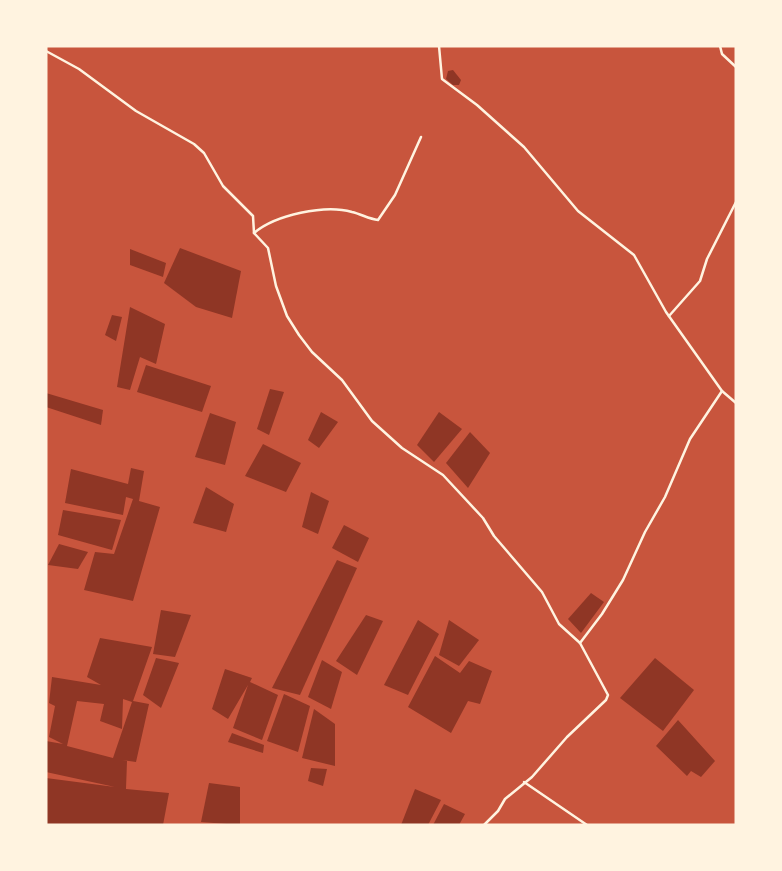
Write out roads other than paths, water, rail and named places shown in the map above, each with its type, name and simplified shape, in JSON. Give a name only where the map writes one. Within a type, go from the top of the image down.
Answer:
[{"type":"street","points":[[439,46],[442,78],[477,105],[530,152],[578,211],[634,255],[669,316],[722,391],[736,403]]},
{"type":"street","points":[[720,46],[722,54],[736,67]]},
{"type":"street","points":[[46,51],[79,69],[136,111],[169,128],[204,153],[223,186],[253,216],[254,233],[268,248],[276,286],[287,316],[303,340],[342,380],[372,421],[402,448],[443,475],[483,518],[505,549],[542,592],[559,624],[580,644],[608,695],[606,700],[568,737],[532,777],[505,799],[498,811],[484,825]]},
{"type":"street","points":[[254,233],[266,224],[295,214],[313,211],[343,210],[378,220],[396,195],[421,137]]},
{"type":"street","points":[[669,316],[700,281],[707,259],[736,202]]},
{"type":"street","points":[[580,644],[602,614],[623,580],[645,532],[665,497],[690,439],[722,391]]},
{"type":"street","points":[[524,782],[587,825]]}]
